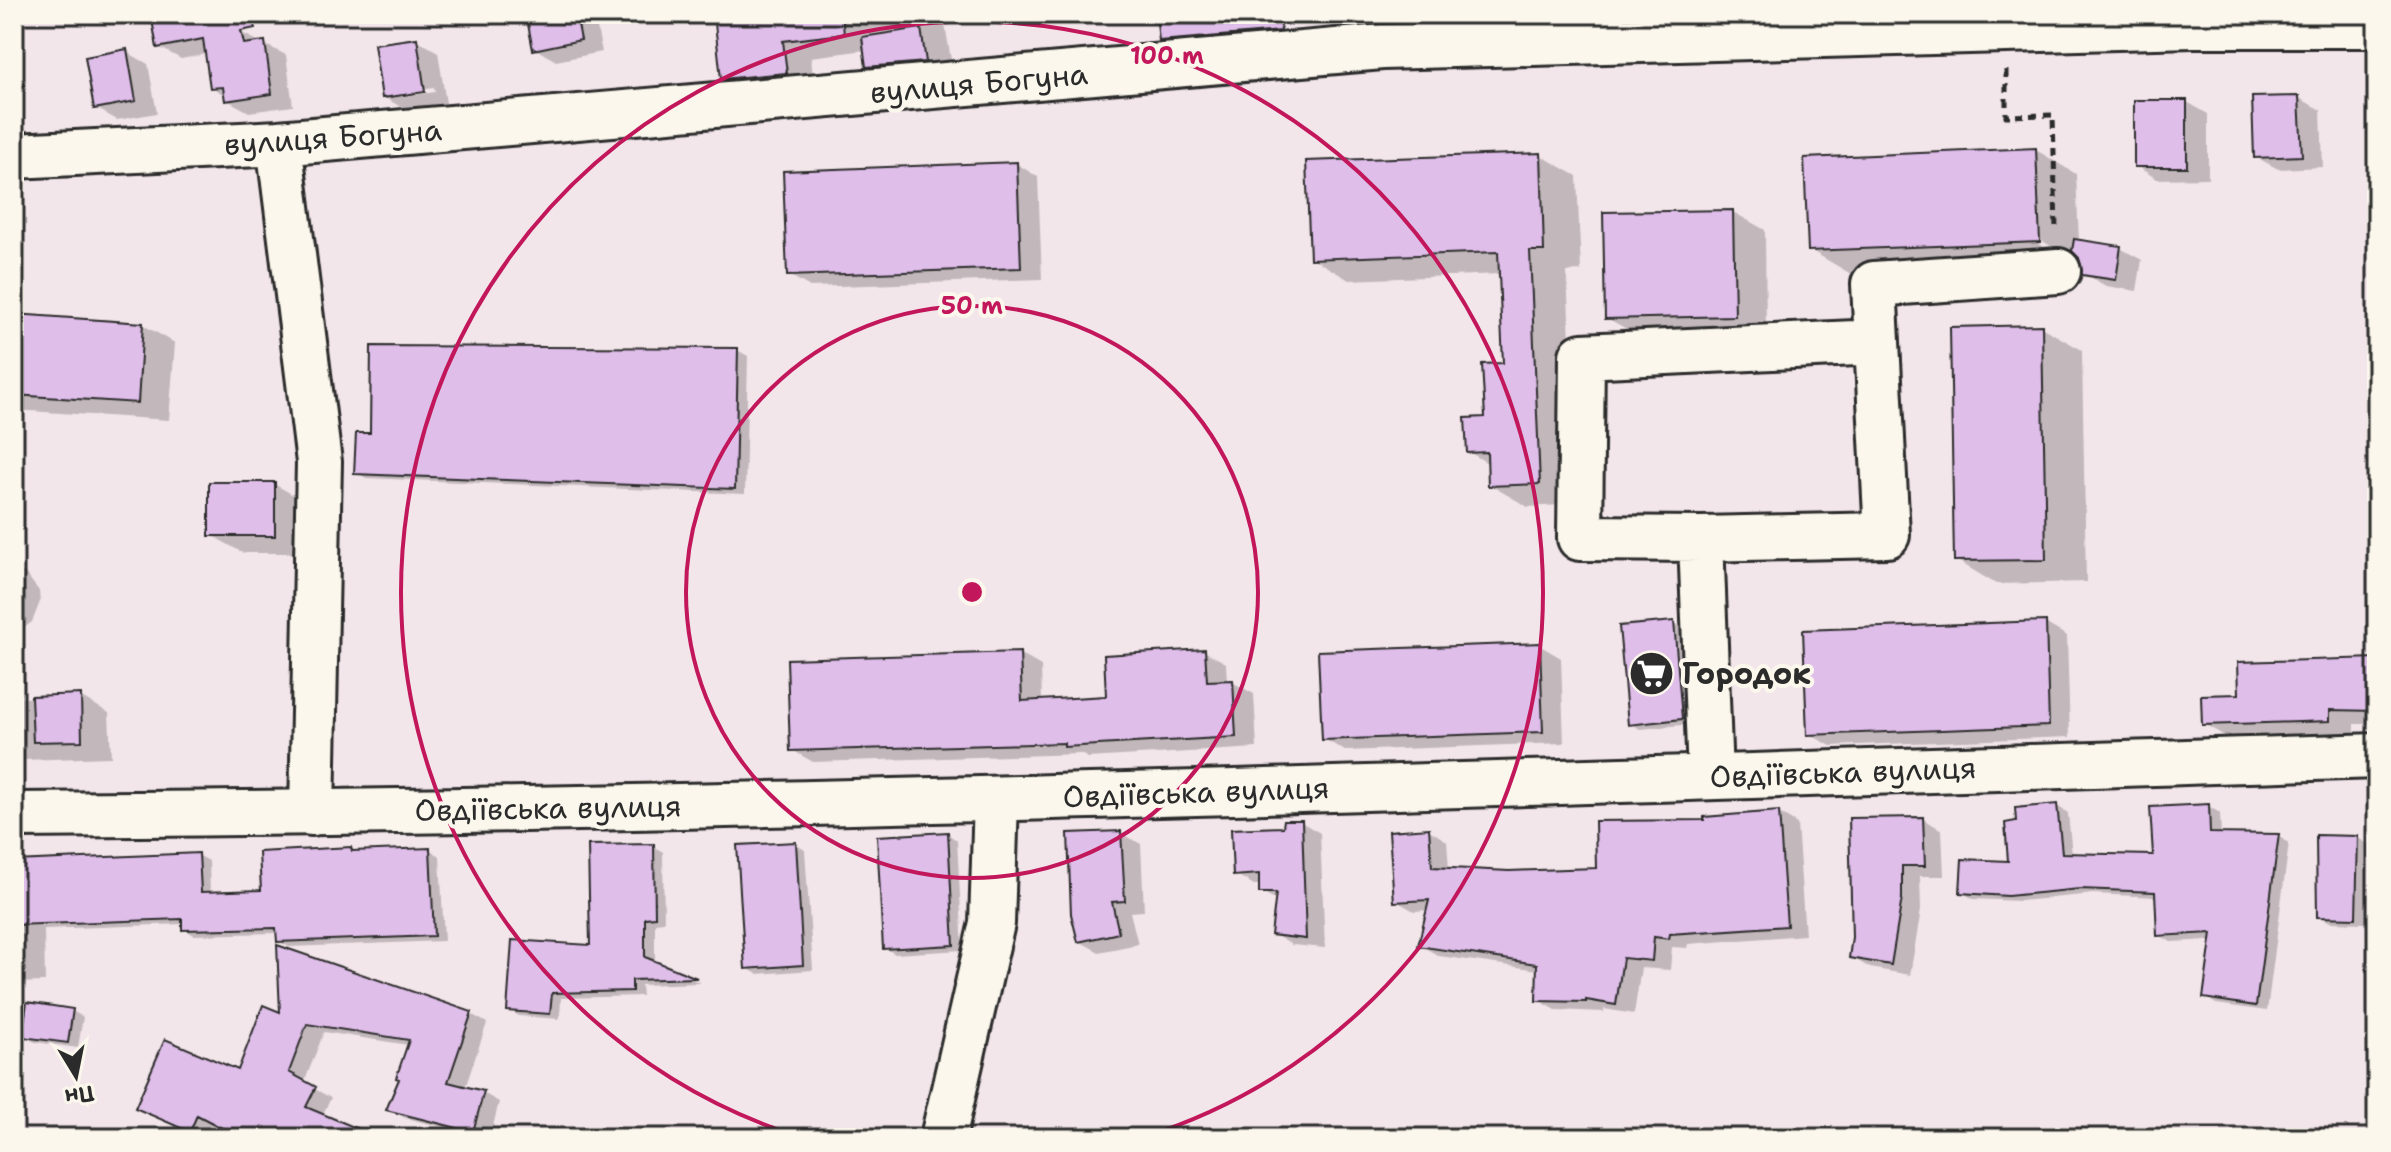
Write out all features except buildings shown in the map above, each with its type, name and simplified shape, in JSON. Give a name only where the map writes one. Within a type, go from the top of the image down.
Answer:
[{"type":"street","name":"вулиця Богуна","points":[[14,156],[279,143],[1382,47],[2193,25],[2377,25]]},
{"type":"street","points":[[279,143],[319,462],[312,813]]},
{"type":"street","points":[[1877,342],[1582,356],[1580,538],[1887,535],[1874,284],[2058,271]]},
{"type":"street","points":[[1701,539],[1710,777]]},
{"type":"street","name":"Овдіївська вулиця","points":[[14,815],[312,813],[996,799],[2377,756]]},
{"type":"street","points":[[943,1138],[992,923],[996,799]]},
{"type":"path","points":[[2005,30],[2006,116],[2053,115],[2058,271]]},
{"type":"place","name":"Городок","points":[[1651,673]]}]
